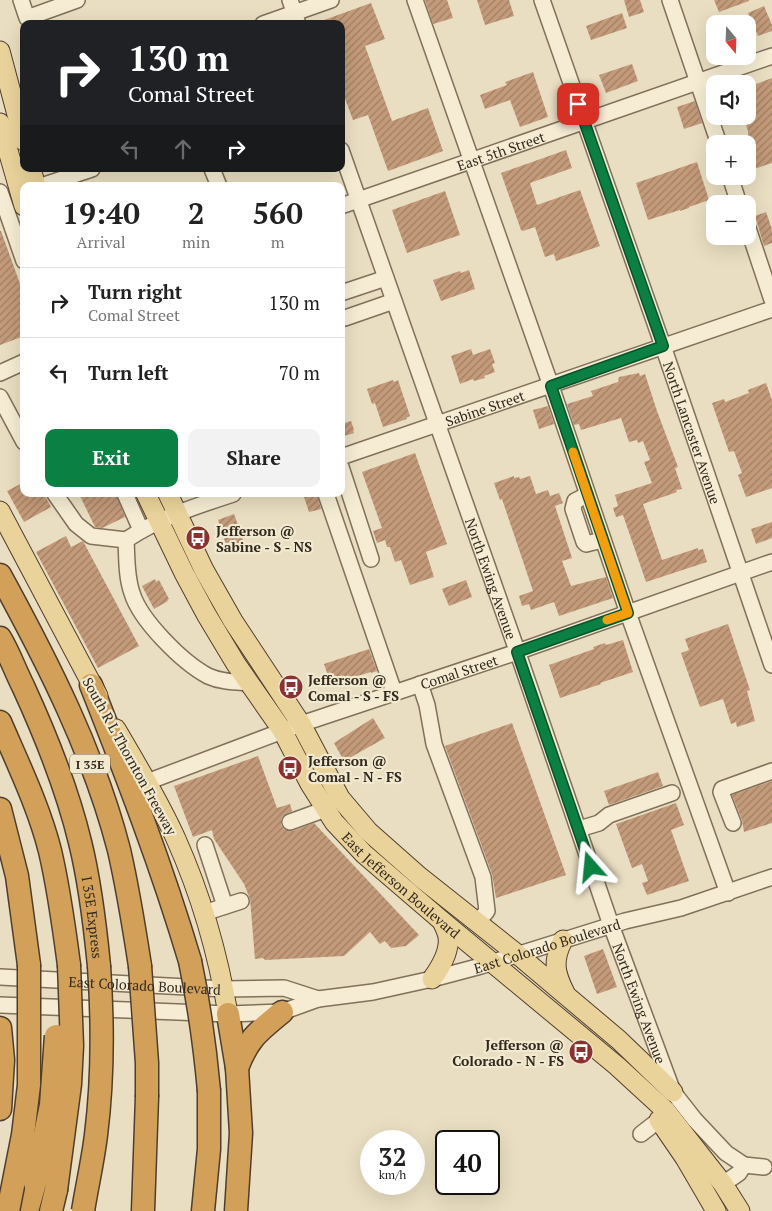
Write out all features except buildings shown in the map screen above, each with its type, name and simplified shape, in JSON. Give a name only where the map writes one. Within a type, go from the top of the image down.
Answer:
[{"type":"highway","name":"South R L Thornton Freeway","points":[[0,575],[61,692],[104,800],[119,850],[140,966],[148,1063],[143,1211]]},
{"type":"highway","name":"I 35E Express","points":[[0,638],[34,710],[69,799],[81,844],[96,932],[103,1024],[102,1075],[96,1136],[83,1211]]},
{"type":"highway","points":[[92,685],[146,828],[178,920],[199,1002],[206,1048],[209,1091],[209,1149],[203,1211]]},
{"type":"highway","points":[[0,722],[30,791],[50,851],[54,875],[48,919],[61,966],[72,1046],[66,1123],[51,1211]]},
{"type":"highway","points":[[0,809],[17,876],[29,965],[29,1085],[23,1135],[8,1211]]},
{"type":"highway","points":[[27,1211],[42,1157],[51,1105],[61,966]]},
{"type":"highway","points":[[237,1068],[245,1049],[255,1034],[282,1012]]},
{"type":"highway","points":[[228,1014],[237,1068],[241,1132],[236,1211]]},
{"type":"highway","points":[[0,1028],[3,1060],[0,1109]]},
{"type":"highway","points":[[145,1186],[152,1211]]},
{"type":"main road","points":[[0,50],[13,110],[20,130]]},
{"type":"main road","points":[[0,123],[20,192]]},
{"type":"main road","name":"East Jefferson Boulevard","points":[[147,497],[158,522],[206,614],[249,683],[282,730],[310,784],[334,822],[364,854],[617,1066],[662,1115]]},
{"type":"main road","name":"East Jefferson Boulevard","points":[[169,497],[204,570],[233,621],[301,724],[340,798],[368,830],[420,877],[517,954],[619,1040],[672,1092]]},
{"type":"main road","name":"South R L Thornton Freeway","points":[[0,511],[176,839],[204,913],[224,989],[228,1014]]},
{"type":"main road","points":[[432,979],[439,969],[448,945],[448,936],[442,921]]},
{"type":"main road","points":[[563,940],[557,952],[555,965],[559,981],[567,996]]},
{"type":"main road","points":[[662,1115],[723,1184],[740,1211]]},
{"type":"main road","points":[[662,1115],[684,1158],[716,1211]]},
{"type":"street","points":[[21,0],[27,18],[77,0]]},
{"type":"street","points":[[273,20],[331,0]]},
{"type":"street","points":[[416,0],[551,386],[602,540],[728,892]]},
{"type":"street","name":"North Lancaster Avenue","points":[[542,0],[772,666]]},
{"type":"street","points":[[670,0],[716,135]]},
{"type":"street","name":"East 5th Street","points":[[345,205],[772,56]]},
{"type":"street","name":"North Ewing Avenue","points":[[345,161],[517,652],[610,925],[672,1092],[694,1120],[726,1153],[744,1165],[764,1167]]},
{"type":"street","points":[[53,182],[83,172]]},
{"type":"street","points":[[0,192],[20,250]]},
{"type":"street","points":[[754,245],[772,300]]},
{"type":"street","points":[[345,292],[386,278]]},
{"type":"street","points":[[345,318],[394,301]]},
{"type":"street","name":"Sabine Street","points":[[345,456],[772,309]]},
{"type":"street","points":[[0,373],[20,364]]},
{"type":"street","points":[[0,397],[20,434]]},
{"type":"street","points":[[345,479],[371,559]]},
{"type":"street","points":[[57,497],[76,524],[91,536],[126,540],[158,522],[225,497]]},
{"type":"street","points":[[126,497],[141,530]]},
{"type":"street","points":[[327,497],[394,692]]},
{"type":"street","points":[[126,540],[128,575],[132,594],[145,618],[181,656],[208,676],[226,682],[249,683]]},
{"type":"street","name":"Comal Street","points":[[147,782],[282,730],[517,652],[772,562]]},
{"type":"street","points":[[420,684],[427,705],[434,744],[483,877],[487,911],[477,923]]},
{"type":"street","points":[[733,824],[722,789],[772,771]]},
{"type":"street","points":[[578,829],[600,823],[609,815],[672,793]]},
{"type":"street","points":[[290,822],[326,809]]},
{"type":"street","points":[[205,845],[225,906]]},
{"type":"street","name":"East Colorado Boulevard","points":[[0,1005],[228,1014],[282,1012],[318,1000],[373,992],[492,963],[610,925],[674,910],[772,877]]},
{"type":"street","points":[[204,913],[241,901]]},
{"type":"street","name":"East Colorado Boulevard","points":[[0,977],[224,989],[284,988],[318,1000]]},
{"type":"street","points":[[641,1134],[662,1115],[672,1092]]},
{"type":"street","points":[[723,1184],[739,1173],[744,1165]]},
{"type":"slow traffic","points":[[573,452],[628,613],[607,620]]},
{"type":"place","name":"Jefferson @ Sabine - S - NS","points":[[198,538]]},
{"type":"place","name":"Jefferson @ Comal - S - FS","points":[[291,687]]},
{"type":"place","name":"Jefferson @ Comal - N - FS","points":[[290,768]]},
{"type":"place","name":"Jefferson @ Colorado - N - FS","points":[[581,1052]]},
{"type":"route","points":[[578,104],[663,346],[551,386],[628,613],[517,652],[591,867]]}]
